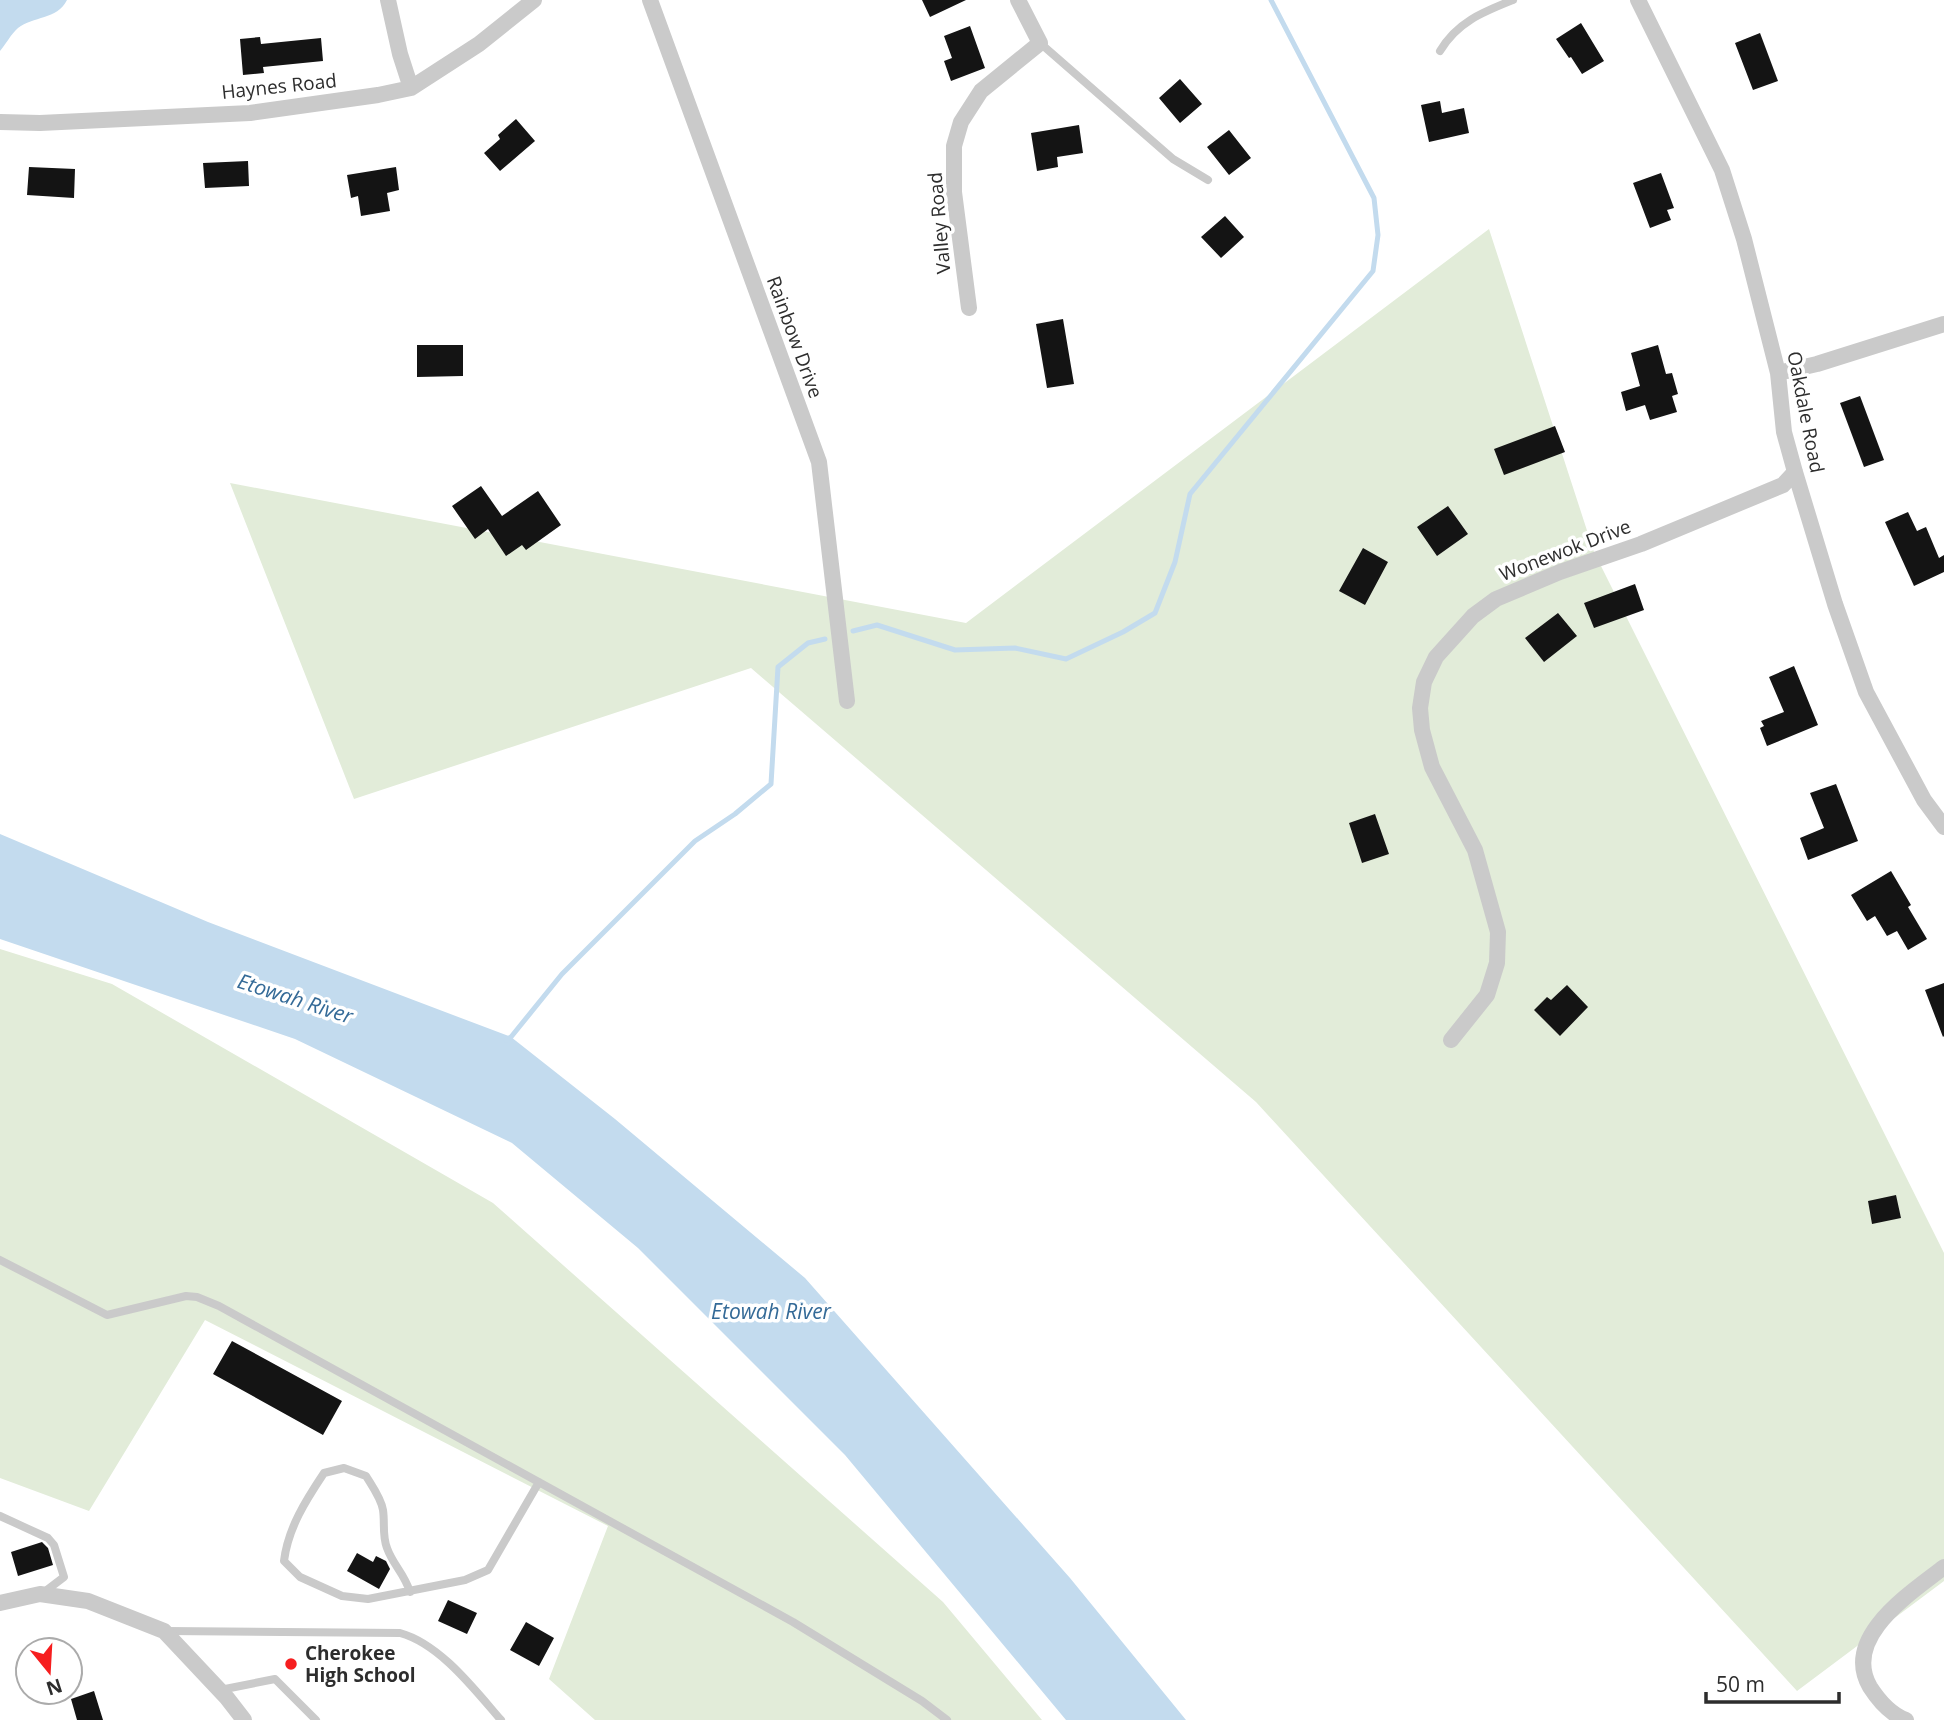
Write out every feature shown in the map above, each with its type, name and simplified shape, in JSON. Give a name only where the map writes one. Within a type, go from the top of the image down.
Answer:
[{"type":"street","points":[[388,0],[411,88]]},
{"type":"street","name":"Haynes Road","points":[[0,122],[40,123],[250,113],[411,88],[479,44],[534,0]]},
{"type":"street","name":"Rainbow Drive","points":[[650,0],[819,462],[847,701]]},
{"type":"street","points":[[1018,0],[1040,43]]},
{"type":"street","name":"Oakdale Road","points":[[1638,0],[1722,170],[1744,239],[1778,373],[1784,432],[1795,472],[1835,604],[1866,692],[1924,800],[1944,827]]},
{"type":"street","name":"Valley Road","points":[[969,309],[954,192],[954,146],[961,122],[981,91],[1040,43]]},
{"type":"street","points":[[1778,373],[1817,364],[1944,324]]},
{"type":"street","name":"Wonewok Drive","points":[[1451,1040],[1487,995],[1497,963],[1498,932],[1475,850],[1432,767],[1422,730],[1420,708],[1424,682],[1436,657],[1473,616],[1496,598],[1641,544],[1783,485],[1795,472]]},
{"type":"street","points":[[1906,1720],[1896,1716],[1883,1705],[1865,1677],[1863,1661],[1866,1647],[1883,1619],[1944,1567]]},
{"type":"street","points":[[0,1603],[40,1594],[88,1601],[164,1631],[244,1720]]},
{"type":"lane","points":[[1440,51],[1450,35],[1464,23],[1513,0]]},
{"type":"lane","points":[[1040,43],[1173,159],[1208,180]]},
{"type":"lane","points":[[0,1260],[107,1315],[186,1296],[197,1297],[219,1306],[793,1622],[947,1720]]},
{"type":"lane","points":[[410,1592],[404,1574],[387,1547],[382,1527],[383,1509],[366,1476],[344,1468],[324,1472],[301,1508],[286,1545],[284,1561],[300,1577],[342,1596],[368,1599],[410,1592],[465,1580],[488,1570],[539,1482]]},
{"type":"lane","points":[[0,1516],[48,1538],[54,1545],[64,1577],[40,1594]]},
{"type":"lane","points":[[164,1631],[400,1633],[417,1638],[466,1679],[501,1720]]},
{"type":"lane","points":[[219,1690],[275,1679],[316,1720]]},
{"type":"green space","points":[[1489,229],[1594,552],[1944,1253],[1944,1581],[1797,1691],[1256,1102],[751,668],[354,799],[230,483],[966,623]]},
{"type":"green space","points":[[0,949],[112,984],[493,1203],[943,1602],[1042,1720],[595,1720],[549,1679],[608,1526],[205,1320],[89,1511],[0,1478]]},
{"type":"water","points":[[0,0],[67,0],[57,11],[18,28],[0,51]]},
{"type":"water","name":"Etowah River","points":[[0,834],[208,922],[511,1037],[615,1119],[805,1278],[1070,1578],[1186,1720],[1066,1720],[845,1455],[638,1248],[512,1143],[295,1039],[0,939]]},
{"type":"building","points":[[922,0],[966,0],[930,17]]},
{"type":"building","points":[[1581,23],[1604,61],[1582,74],[1556,39]]},
{"type":"building","points":[[970,26],[985,68],[951,81],[944,61],[952,58],[944,36]]},
{"type":"building","points":[[1760,33],[1778,81],[1753,90],[1735,43]]},
{"type":"building","points":[[260,37],[261,44],[321,38],[323,61],[263,67],[264,73],[243,75],[240,39]]},
{"type":"building","points":[[1180,79],[1202,104],[1180,123],[1159,98]]},
{"type":"building","points":[[1440,101],[1442,113],[1464,108],[1469,133],[1429,142],[1421,105]]},
{"type":"building","points":[[516,119],[535,141],[500,171],[484,153],[500,139],[498,135]]},
{"type":"building","points":[[1079,125],[1083,153],[1057,157],[1058,167],[1037,171],[1031,133]]},
{"type":"building","points":[[1229,130],[1251,158],[1229,175],[1207,147]]},
{"type":"building","points":[[248,161],[249,186],[205,188],[203,163]]},
{"type":"building","points":[[29,167],[75,169],[74,198],[27,195]]},
{"type":"building","points":[[396,167],[399,190],[387,193],[390,211],[361,216],[358,196],[351,198],[347,175]]},
{"type":"building","points":[[1661,173],[1674,208],[1667,210],[1671,220],[1650,228],[1633,183]]},
{"type":"building","points":[[1225,216],[1244,237],[1221,258],[1201,237]]},
{"type":"building","points":[[1063,319],[1074,384],[1047,388],[1036,324]]},
{"type":"building","points":[[417,345],[463,345],[463,376],[417,377]]},
{"type":"building","points":[[1658,345],[1666,374],[1672,373],[1678,394],[1672,396],[1677,412],[1650,420],[1645,405],[1626,411],[1621,392],[1640,386],[1631,353]]},
{"type":"building","points":[[1860,396],[1884,460],[1864,467],[1840,403]]},
{"type":"building","points":[[1555,426],[1565,452],[1504,475],[1494,449]]},
{"type":"building","points":[[481,486],[502,516],[538,491],[561,525],[526,550],[522,545],[506,556],[488,529],[475,539],[452,506]]},
{"type":"building","points":[[1448,506],[1468,534],[1437,556],[1417,527]]},
{"type":"building","points":[[1908,512],[1917,531],[1926,527],[1939,558],[1944,555],[1944,572],[1914,586],[1885,522]]},
{"type":"building","points":[[1363,548],[1388,562],[1365,605],[1339,591]]},
{"type":"building","points":[[1635,584],[1644,610],[1594,628],[1584,603]]},
{"type":"building","points":[[1558,613],[1577,636],[1544,662],[1525,638]]},
{"type":"building","points":[[1794,666],[1818,725],[1767,746],[1760,728],[1764,726],[1761,721],[1784,712],[1769,677]]},
{"type":"building","points":[[1836,784],[1858,841],[1808,860],[1800,838],[1824,828],[1810,793]]},
{"type":"building","points":[[1375,814],[1389,854],[1362,863],[1349,823]]},
{"type":"building","points":[[1891,871],[1927,939],[1908,950],[1897,931],[1887,936],[1875,916],[1867,921],[1851,895]]},
{"type":"building","points":[[1944,983],[1944,1036],[1943,1037],[1925,990]]},
{"type":"building","points":[[1567,985],[1588,1007],[1560,1036],[1534,1010],[1547,997],[1551,1000]]},
{"type":"building","points":[[1896,1195],[1901,1218],[1872,1224],[1868,1201]]},
{"type":"building","points":[[232,1341],[342,1401],[323,1435],[213,1374]]},
{"type":"building","points":[[42,1542],[48,1548],[53,1565],[18,1576],[11,1552]]},
{"type":"building","points":[[357,1553],[373,1562],[376,1556],[386,1561],[390,1569],[379,1589],[347,1571]]},
{"type":"building","points":[[448,1600],[477,1613],[467,1634],[438,1621]]},
{"type":"building","points":[[526,1622],[554,1638],[539,1666],[510,1650]]},
{"type":"building","points":[[94,1691],[103,1720],[77,1720],[73,1706],[84,1706],[84,1694]]},
{"type":"waterway","points":[[853,631],[877,625],[955,650],[1015,648],[1066,659],[1123,632],[1155,613],[1175,562],[1190,494],[1373,271],[1378,235],[1374,198],[1271,0]]},
{"type":"waterway","points":[[506,1040],[562,974],[695,841],[735,814],[771,784],[778,667],[808,643],[825,639]]},
{"type":"place","name":"Cherokee High School","points":[[291,1664]]}]
